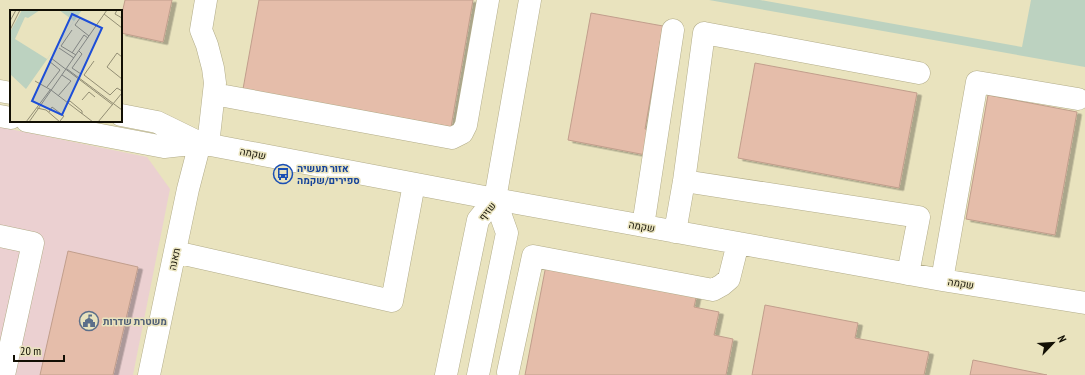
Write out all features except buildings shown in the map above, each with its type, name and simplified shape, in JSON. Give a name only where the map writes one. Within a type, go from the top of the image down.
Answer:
[{"type":"street","name":"תאנה","points":[[154,372],[175,252],[188,189],[204,144],[216,83],[214,68],[201,30],[206,0]]},
{"type":"street","points":[[214,94],[452,138],[462,133],[466,125],[488,0]]},
{"type":"street","points":[[495,199],[530,0]]},
{"type":"street","points":[[643,226],[673,30]]},
{"type":"street","points":[[675,232],[684,181],[704,33],[919,73]]},
{"type":"street","points":[[942,280],[977,82],[1078,99]]},
{"type":"street","points":[[0,91],[10,93]]},
{"type":"street","name":"שקמה","points":[[122,115],[157,122],[204,144],[675,232],[1085,304]]},
{"type":"street","points":[[0,116],[10,118]]},
{"type":"street","name":"שקמה","points":[[32,122],[164,147],[204,144]]},
{"type":"street","points":[[684,181],[918,217],[908,274]]},
{"type":"street","points":[[175,252],[392,302],[414,184]]},
{"type":"street","name":"שזיף","points":[[446,375],[478,220],[495,199]]},
{"type":"street","name":"שזיף","points":[[478,375],[507,233],[495,199]]},
{"type":"street","points":[[0,236],[33,243],[4,375]]},
{"type":"street","points":[[508,372],[533,256],[713,290],[729,279],[738,243]]},
{"type":"shaded area","points":[[0,127],[147,157],[170,189],[133,375],[0,375]]},
{"type":"green space","points":[[709,0],[760,0],[1022,47],[1031,0],[1085,0],[1085,67]]},
{"type":"place","name":"אזור תעשיה ספירים/שקמה","points":[[283,174]]},
{"type":"place","name":"משטרת שדרות","points":[[89,321]]}]
